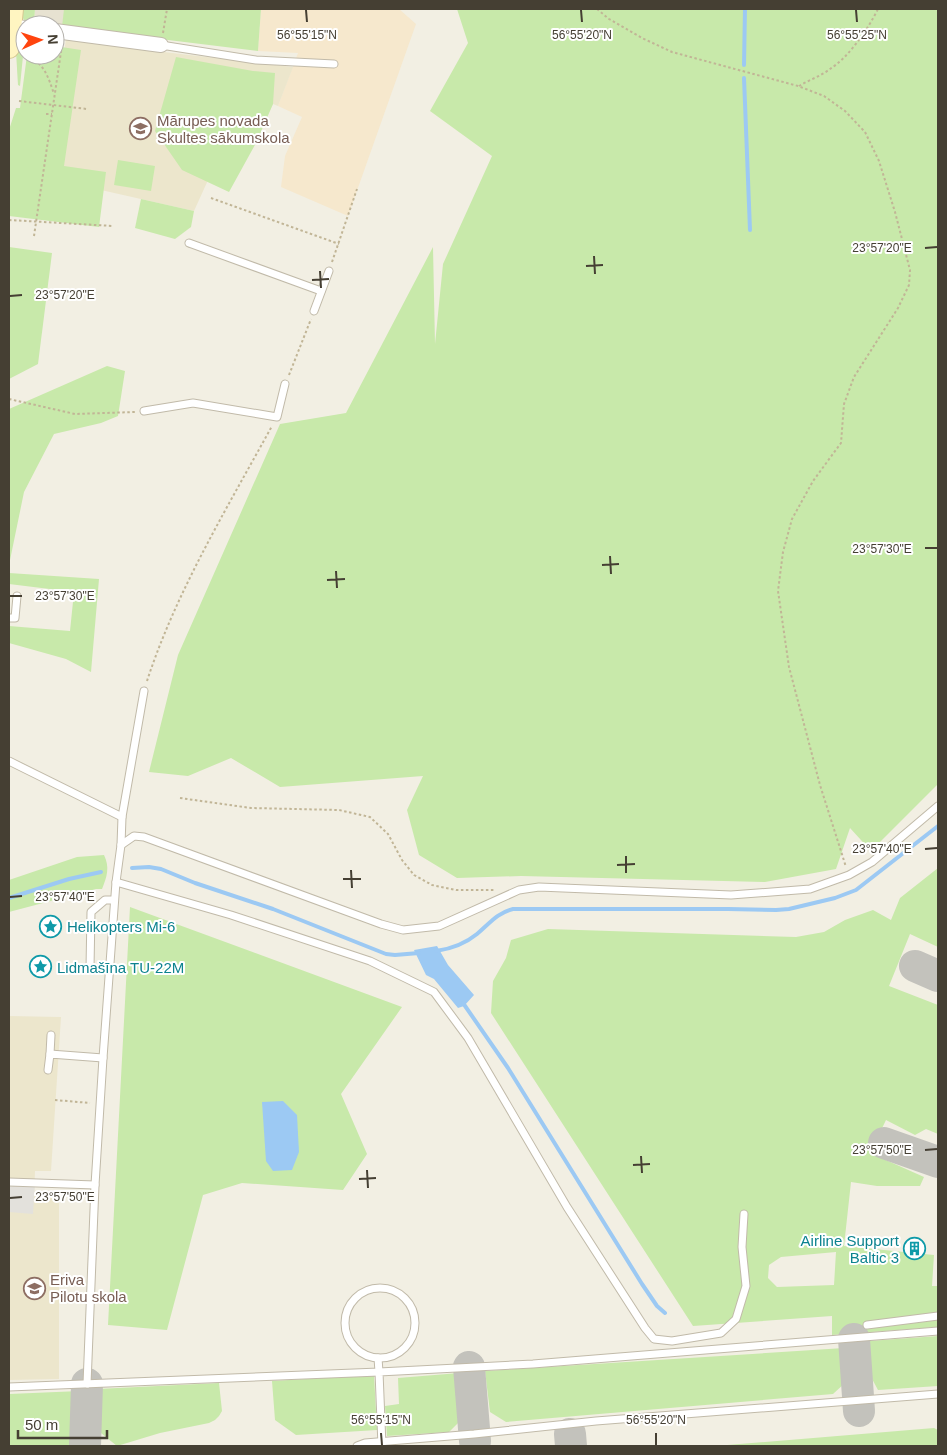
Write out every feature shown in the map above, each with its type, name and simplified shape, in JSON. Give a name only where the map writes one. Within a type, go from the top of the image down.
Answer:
[{"type":"main road","points":[[9,48],[14,22]]},
{"type":"street","points":[[65,33],[161,45]]},
{"type":"lane","points":[[161,45],[256,60],[334,64]]},
{"type":"lane","points":[[189,243],[322,291]]},
{"type":"lane","points":[[314,311],[329,271]]},
{"type":"lane","points":[[144,411],[193,403],[277,417],[285,384]]},
{"type":"lane","points":[[9,618],[15,618],[18,596]]},
{"type":"lane","points":[[87,1384],[95,1185],[114,900],[121,845],[122,816],[144,691]]},
{"type":"lane","points":[[9,761],[122,816]]},
{"type":"lane","points":[[121,845],[134,836],[144,838],[381,924],[403,930],[439,926],[519,890],[540,887],[731,894],[810,889],[849,875],[872,862],[938,806]]},
{"type":"lane","points":[[116,882],[231,915],[370,962],[434,992],[468,1038],[566,1207],[654,1339],[672,1341],[721,1333],[736,1319],[746,1286],[742,1247],[744,1214]]},
{"type":"lane","points":[[90,968],[91,912],[105,900],[114,900]]},
{"type":"lane","points":[[48,1070],[51,1035]]},
{"type":"lane","points":[[50,1054],[103,1058]]},
{"type":"lane","points":[[9,1182],[95,1185]]},
{"type":"lane","points":[[377,1288],[389,1289],[400,1294],[411,1307],[415,1323],[413,1334],[404,1348],[389,1356],[378,1358],[367,1355],[357,1349],[349,1340],[345,1329],[345,1317],[349,1306],[356,1297],[361,1293],[377,1288]]},
{"type":"lane","points":[[867,1325],[938,1316]]},
{"type":"lane","points":[[9,1388],[533,1364],[938,1331]]},
{"type":"lane","points":[[378,1358],[382,1444]]},
{"type":"lane","points":[[357,1446],[365,1443],[382,1444],[596,1421],[938,1394]]},
{"type":"path","points":[[161,45],[167,9]]},
{"type":"path","points":[[597,9],[608,19],[672,52],[798,86],[824,96],[845,111],[865,132],[882,170],[895,212],[910,270],[909,285],[898,308],[854,377],[844,404],[841,443],[813,481],[792,520],[783,552],[778,591],[789,667],[820,785],[849,875]]},
{"type":"path","points":[[798,86],[831,69],[851,50],[878,9]]},
{"type":"path","points":[[42,65],[48,73],[55,97]]},
{"type":"path","points":[[34,236],[55,97],[57,65]]},
{"type":"path","points":[[19,101],[86,109]]},
{"type":"path","points":[[46,114],[52,114]]},
{"type":"path","points":[[329,271],[357,190]]},
{"type":"path","points":[[211,198],[339,244]]},
{"type":"path","points":[[9,220],[114,226]]},
{"type":"path","points":[[285,384],[314,311]]},
{"type":"path","points":[[9,399],[75,414],[144,411]]},
{"type":"path","points":[[144,691],[158,647],[199,559],[277,417]]},
{"type":"path","points":[[180,798],[251,808],[339,810],[370,818],[388,834],[402,860],[414,875],[432,885],[456,890],[519,890]]},
{"type":"path","points":[[55,1100],[100,1103]]},
{"type":"shaded area","points":[[35,9],[94,9],[91,30],[65,27],[65,15],[35,15]]},
{"type":"shaded area","points":[[261,9],[399,9],[416,24],[348,216],[281,187],[285,156],[302,117],[278,106],[298,53],[258,51]]},
{"type":"shaded area","name":"Mārupes novada Skultes sākumskola","points":[[66,39],[293,67],[278,106],[273,104],[259,134],[233,125],[194,211],[101,190],[44,183],[62,65],[65,65]]},
{"type":"shaded area","name":"Eriva Pilotu skola","points":[[9,1016],[61,1017],[51,1171],[35,1171],[34,1196],[59,1198],[59,1379],[9,1380]]},
{"type":"shaded area","points":[[9,1182],[35,1183],[33,1214],[9,1212]]},
{"type":"green space","points":[[19,9],[35,9],[35,15],[21,15]]},
{"type":"green space","points":[[64,9],[261,9],[258,51],[65,27],[65,15],[63,15]]},
{"type":"green space","points":[[457,9],[938,9],[938,784],[871,851],[850,828],[836,869],[765,882],[521,876],[457,878],[419,855],[407,810],[423,776],[280,787],[231,758],[188,776],[149,772],[178,655],[280,424],[346,413],[433,247],[435,344],[443,264],[492,156],[430,111],[468,43]]},
{"type":"green space","points":[[65,48],[81,50],[64,166],[106,172],[99,227],[9,216],[9,130],[16,108],[20,108],[26,65],[65,65]]},
{"type":"green space","points":[[176,57],[253,71],[275,73],[273,104],[256,143],[229,192],[182,170],[155,131]]},
{"type":"green space","points":[[17,65],[22,65],[20,86],[18,85]]},
{"type":"green space","points":[[118,160],[155,166],[151,191],[114,185]]},
{"type":"green space","points":[[141,199],[194,211],[191,227],[175,239],[135,228]]},
{"type":"green space","points":[[9,247],[52,253],[38,364],[9,379]]},
{"type":"green space","points":[[107,366],[125,371],[118,416],[101,423],[54,434],[24,492],[9,565],[9,409]]},
{"type":"green space","points":[[9,573],[99,579],[91,672],[66,659],[9,643],[9,626],[70,631],[74,592],[9,584]]},
{"type":"green space","points":[[104,855],[107,872],[102,889],[9,912],[9,880],[77,857]]},
{"type":"green space","points":[[938,868],[938,947],[910,934],[889,986],[938,1005],[938,1134],[926,1129],[915,1135],[886,1120],[870,1153],[924,1177],[920,1186],[877,1186],[851,1182],[844,1246],[934,1255],[932,1286],[938,1286],[938,1327],[832,1335],[832,1316],[693,1326],[491,1013],[493,981],[506,958],[511,940],[548,929],[796,937],[824,932],[845,920],[873,910],[891,920],[900,898]],"holes":[[[836,1252],[834,1285],[777,1287],[768,1278],[769,1265],[781,1257]]]},
{"type":"green space","points":[[130,907],[402,1007],[341,1094],[367,1154],[343,1190],[242,1183],[203,1195],[167,1330],[108,1325]]},
{"type":"green space","points":[[938,1336],[938,1386],[878,1390],[871,1377],[869,1341]]},
{"type":"green space","points":[[844,1348],[845,1383],[833,1394],[506,1422],[490,1412],[485,1371]]},
{"type":"green space","points":[[459,1373],[462,1419],[449,1432],[387,1436],[385,1406],[399,1404],[398,1378]]},
{"type":"green space","points":[[374,1375],[377,1430],[296,1435],[275,1420],[272,1381]]},
{"type":"green space","points":[[219,1383],[222,1411],[215,1420],[209,1423],[160,1433],[117,1446],[96,1429],[97,1389]]},
{"type":"green space","points":[[80,1391],[78,1437],[71,1446],[9,1446],[9,1394]]},
{"type":"green space","points":[[934,1428],[938,1430],[938,1446],[715,1446]]},
{"type":"water","points":[[437,946],[448,965],[474,995],[464,1006],[458,1008],[434,979],[426,975],[414,950]]},
{"type":"water","points":[[283,1101],[297,1115],[299,1152],[292,1170],[273,1171],[266,1161],[262,1102]]},
{"type":"waterway","points":[[744,65],[745,9]]},
{"type":"waterway","points":[[744,78],[750,230]]},
{"type":"waterway","points":[[436,951],[468,940],[498,916],[513,909],[776,910],[789,909],[835,898],[856,890],[938,826]]},
{"type":"waterway","points":[[132,868],[149,867],[161,869],[195,883],[273,909],[386,954],[419,953]]},
{"type":"waterway","points":[[9,898],[69,879],[101,872]]},
{"type":"waterway","points":[[463,1003],[508,1068],[642,1284],[657,1306],[665,1313]]},
{"type":"taxiway","points":[[915,966],[938,976]]},
{"type":"taxiway","points":[[884,1143],[938,1162]]},
{"type":"taxiway","points":[[854,1339],[859,1411]]},
{"type":"taxiway","points":[[469,1367],[475,1441]]},
{"type":"taxiway","points":[[85,1446],[87,1384]]},
{"type":"taxiway","points":[[570,1434],[571,1446]]},
{"type":"place","name":"Mārupes novada Skultes sākumskola","points":[[141,129]]},
{"type":"place","name":"Helikopters Mi-6","points":[[51,926]]},
{"type":"place","name":"Lidmašīna TU-22M","points":[[41,967]]},
{"type":"place","name":"Airline Support Baltic 3","points":[[915,1249]]},
{"type":"place","name":"Eriva Pilotu skola","points":[[34,1288]]}]
